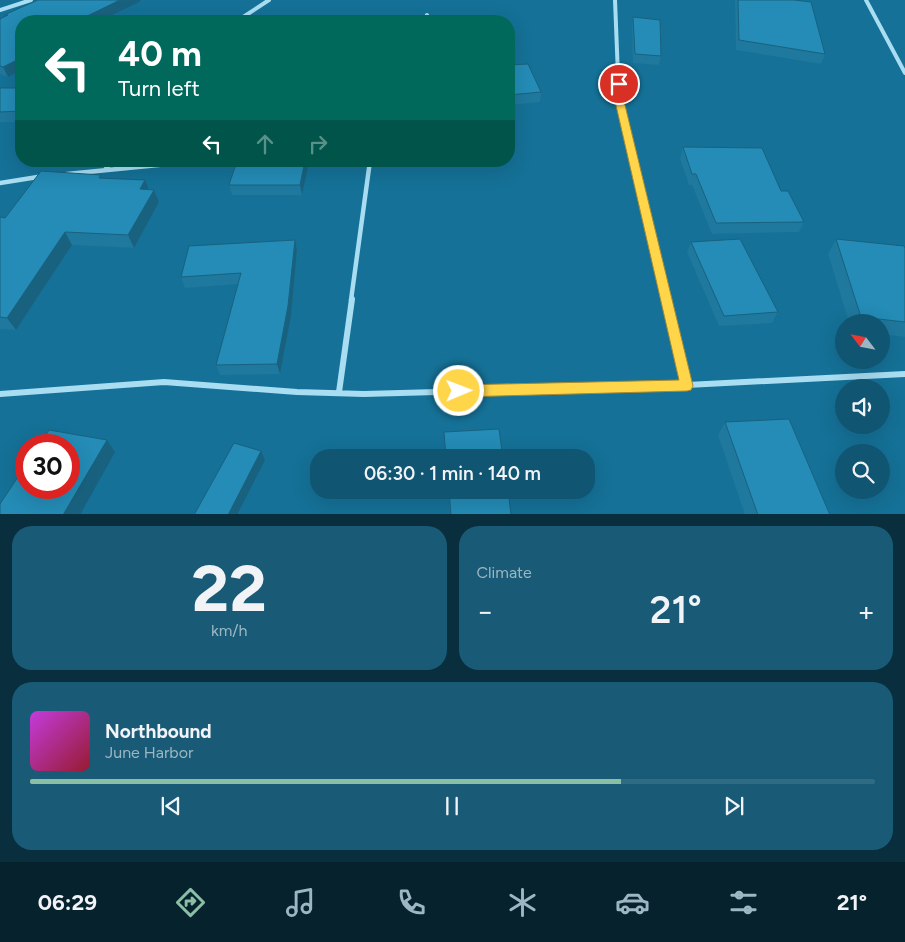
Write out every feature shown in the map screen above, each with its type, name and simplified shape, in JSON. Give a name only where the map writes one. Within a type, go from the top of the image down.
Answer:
[{"type":"street","points":[[0,10],[31,0]]},
{"type":"street","points":[[246,15],[269,0]]},
{"type":"street","points":[[615,0],[620,101],[687,386]]},
{"type":"street","points":[[866,0],[905,73]]},
{"type":"street","points":[[58,174],[136,167]]},
{"type":"street","points":[[338,392],[369,167]]},
{"type":"street","points":[[0,183],[48,175]]},
{"type":"street","points":[[0,394],[164,382],[296,392],[364,394],[687,386],[905,374]]},
{"type":"building","points":[[38,0],[120,0],[89,15],[15,15],[15,61],[3,67],[0,66],[0,19],[8,15],[4,15]]},
{"type":"building","points":[[738,0],[794,0],[811,2],[825,54],[739,40]]},
{"type":"building","points":[[633,17],[660,20],[661,56],[635,54]]},
{"type":"building","points":[[528,64],[541,92],[515,94],[515,65]]},
{"type":"building","points":[[0,88],[15,88],[15,111],[0,112]]},
{"type":"building","points":[[683,147],[762,148],[781,191],[788,191],[804,222],[716,223],[696,174],[692,174]]},
{"type":"building","points":[[235,167],[304,167],[300,185],[229,185]]},
{"type":"building","points":[[41,171],[101,175],[99,178],[145,180],[140,189],[154,190],[128,235],[65,232],[7,318],[0,317],[0,217],[5,218]]},
{"type":"building","points":[[740,239],[778,312],[724,316],[691,242]]},
{"type":"building","points":[[836,239],[904,246],[905,322],[890,320],[890,314],[860,314]]},
{"type":"building","points":[[295,240],[288,306],[277,364],[216,365],[241,273],[181,277],[189,246]]},
{"type":"building","points":[[789,419],[830,514],[758,514],[725,422]]},
{"type":"building","points":[[499,429],[502,449],[445,449],[444,432]]},
{"type":"building","points":[[49,430],[72,434],[46,434]]},
{"type":"building","points":[[80,435],[107,440],[80,486]]},
{"type":"building","points":[[234,443],[261,451],[229,514],[195,514]]},
{"type":"building","points":[[15,482],[15,499],[72,499],[64,514],[0,514],[0,504]]},
{"type":"building","points":[[450,499],[509,499],[511,514],[451,514]]},
{"type":"route","points":[[459,391],[687,386],[620,101],[619,84]]}]
